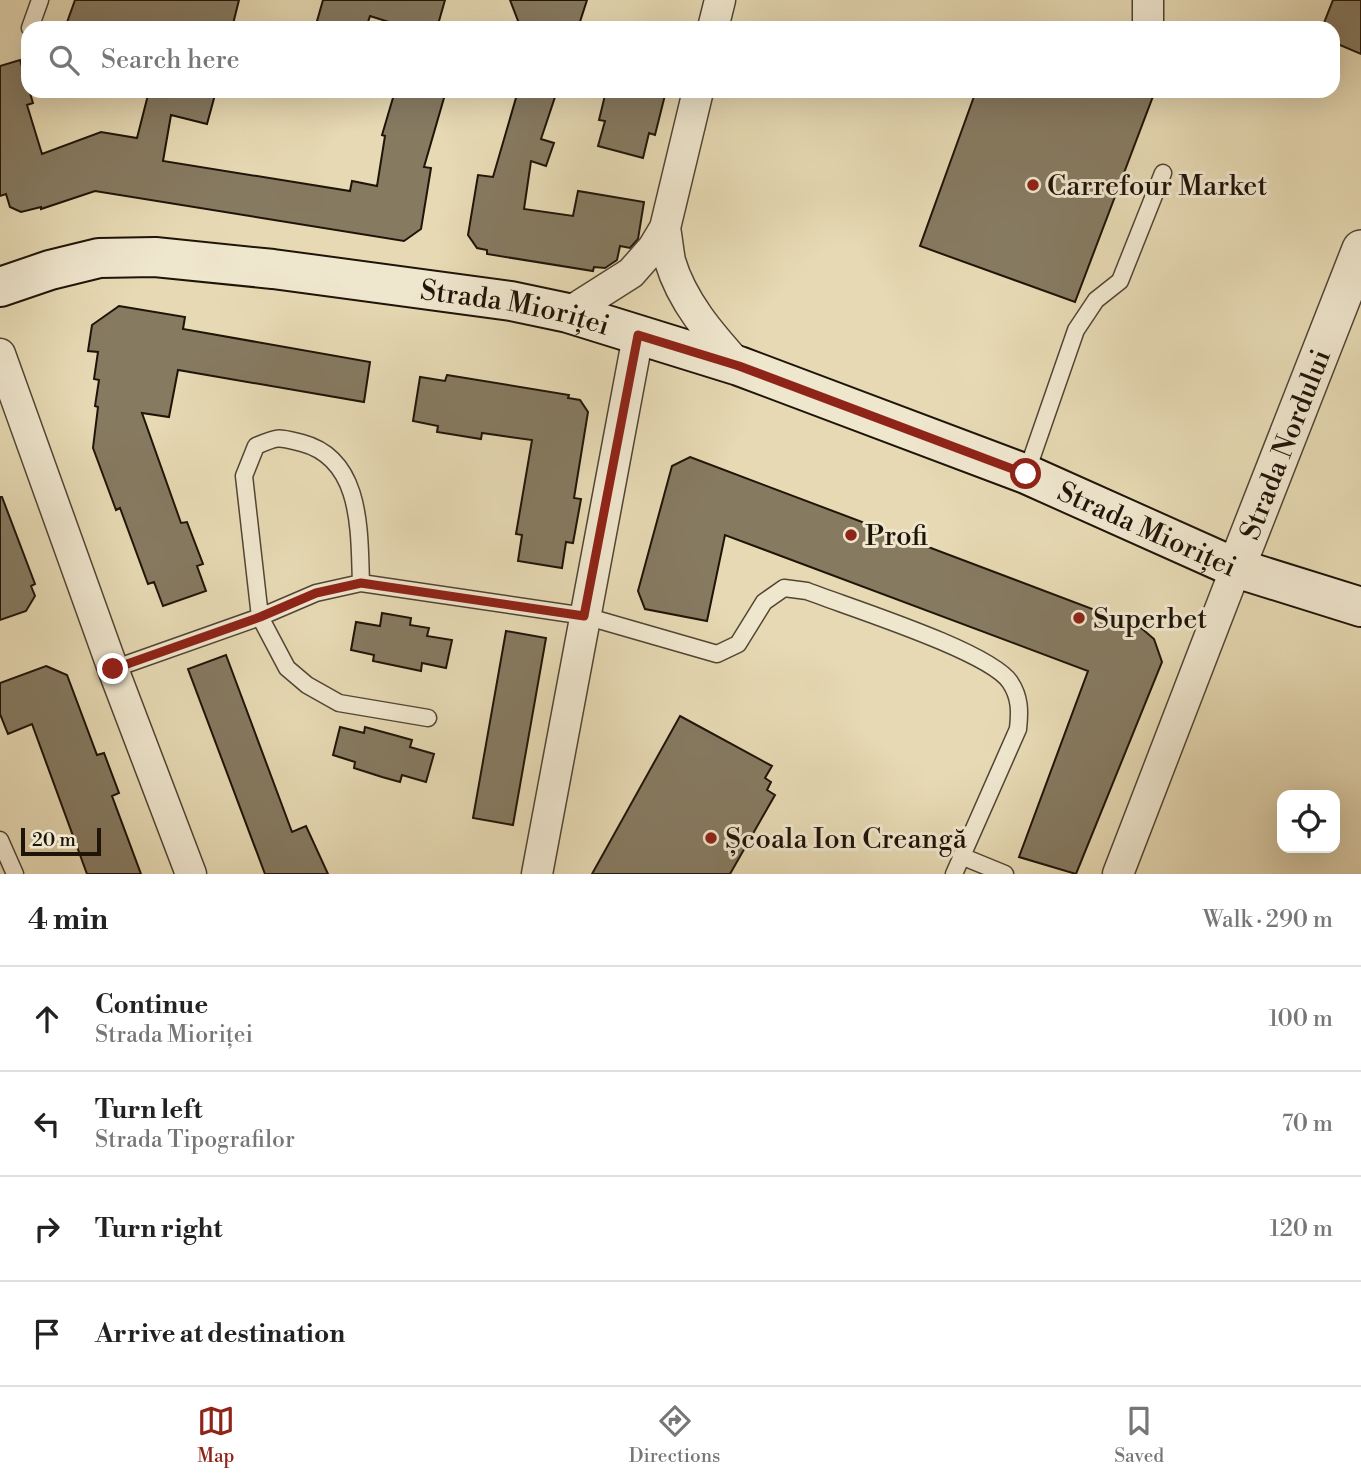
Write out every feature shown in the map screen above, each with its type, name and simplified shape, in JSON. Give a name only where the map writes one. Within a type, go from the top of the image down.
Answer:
[{"type":"main road","name":"Strada Mioriței","points":[[0,287],[50,270],[99,258],[155,257],[273,269],[511,301],[568,313],[739,366],[1026,474],[1236,568],[1361,607]]},
{"type":"street","points":[[715,21],[720,0]]},
{"type":"street","points":[[1148,0],[1148,21]]},
{"type":"street","points":[[568,313],[631,273],[653,248],[665,228],[696,98]]},
{"type":"street","points":[[665,228],[671,261],[685,295],[708,331],[739,366]]},
{"type":"street","name":"Strada Nordului","points":[[1118,874],[1361,249]]},
{"type":"street","points":[[537,874],[638,335]]},
{"type":"street","points":[[0,354],[113,669],[191,874]]},
{"type":"lane","points":[[32,21],[40,0]]},
{"type":"lane","points":[[1026,474],[1076,330],[1096,300],[1120,281],[1163,173]]},
{"type":"lane","points":[[361,583],[358,520],[351,487],[335,461],[309,445],[277,436],[256,446],[244,476],[260,617],[287,668],[307,685],[339,703],[428,718]]},
{"type":"lane","points":[[113,669],[260,617],[316,593],[361,583],[584,616],[717,654],[738,644],[764,602],[784,588],[807,592],[972,654],[1009,680],[1020,705],[1018,729],[954,874]]},
{"type":"lane","points":[[0,839],[15,874]]},
{"type":"lane","points":[[961,856],[1005,874]]},
{"type":"building","points":[[75,0],[239,0],[234,21],[68,21]]},
{"type":"building","points":[[323,0],[445,0],[439,21],[386,21],[370,16],[368,21],[317,21]]},
{"type":"building","points":[[510,0],[587,0],[580,21],[518,21]]},
{"type":"building","points":[[1333,0],[1361,0],[1361,54],[1340,45],[1340,21],[1325,21]]},
{"type":"building","points":[[20,60],[21,98],[31,98],[33,103],[27,105],[42,154],[101,132],[137,138],[147,98],[214,98],[207,124],[171,115],[163,161],[350,191],[352,181],[377,186],[385,136],[382,135],[393,98],[444,98],[424,167],[431,168],[421,229],[404,241],[95,191],[41,209],[21,212],[10,207],[6,194],[0,196],[0,66]]},
{"type":"building","points":[[516,98],[555,98],[541,139],[554,143],[546,166],[531,161],[524,209],[573,216],[578,191],[644,202],[638,239],[630,248],[620,246],[617,260],[605,268],[594,267],[593,271],[487,254],[487,250],[477,248],[468,235],[478,175],[493,177]]},
{"type":"building","points":[[604,98],[664,98],[655,135],[649,133],[643,158],[598,146],[605,121],[599,120]]},
{"type":"building","points":[[973,98],[1152,98],[1075,302],[920,246]]},
{"type":"building","points":[[119,306],[185,317],[183,329],[370,362],[364,402],[178,370],[169,417],[142,413],[181,523],[187,522],[203,564],[197,566],[206,591],[163,606],[154,582],[148,584],[120,508],[116,510],[93,448],[99,380],[94,379],[98,352],[88,351],[92,325]]},
{"type":"building","points":[[447,375],[569,395],[568,398],[580,400],[588,412],[574,498],[581,499],[573,543],[566,542],[562,568],[518,561],[522,535],[516,534],[532,440],[482,433],[481,439],[437,432],[438,426],[413,421],[420,377],[445,381]]},
{"type":"building","points":[[690,457],[1140,627],[1154,639],[1162,662],[1076,874],[1019,857],[1088,671],[725,535],[707,621],[645,609],[638,591],[672,466]]},
{"type":"building","points":[[0,497],[35,584],[31,586],[35,596],[26,611],[0,620]]},
{"type":"building","points":[[382,613],[411,618],[410,625],[429,628],[427,636],[452,640],[446,668],[422,663],[421,671],[373,661],[374,655],[351,650],[356,622],[380,626]]},
{"type":"building","points":[[506,631],[546,638],[513,825],[473,818]]},
{"type":"building","points":[[226,655],[292,832],[306,826],[328,874],[265,874],[188,669]]},
{"type":"building","points":[[46,666],[67,675],[97,755],[104,753],[119,793],[112,796],[141,874],[87,874],[32,724],[8,734],[0,714],[0,683]]},
{"type":"building","points":[[680,716],[772,766],[765,778],[771,782],[767,790],[775,795],[730,874],[592,874]]},
{"type":"building","points":[[340,727],[364,733],[365,727],[412,740],[410,747],[434,754],[426,782],[402,775],[400,782],[382,777],[354,768],[355,762],[333,755]]},
{"type":"place","name":"Carrefour Market","points":[[1033,185]]},
{"type":"place","name":"Profi","points":[[851,535]]},
{"type":"place","name":"Superbet","points":[[1079,618]]},
{"type":"place","name":"Școala Ion Creangă","points":[[711,838]]},
{"type":"route","points":[[113,669],[260,617],[316,593],[361,583],[584,616],[638,335],[739,366],[1026,474]]}]
